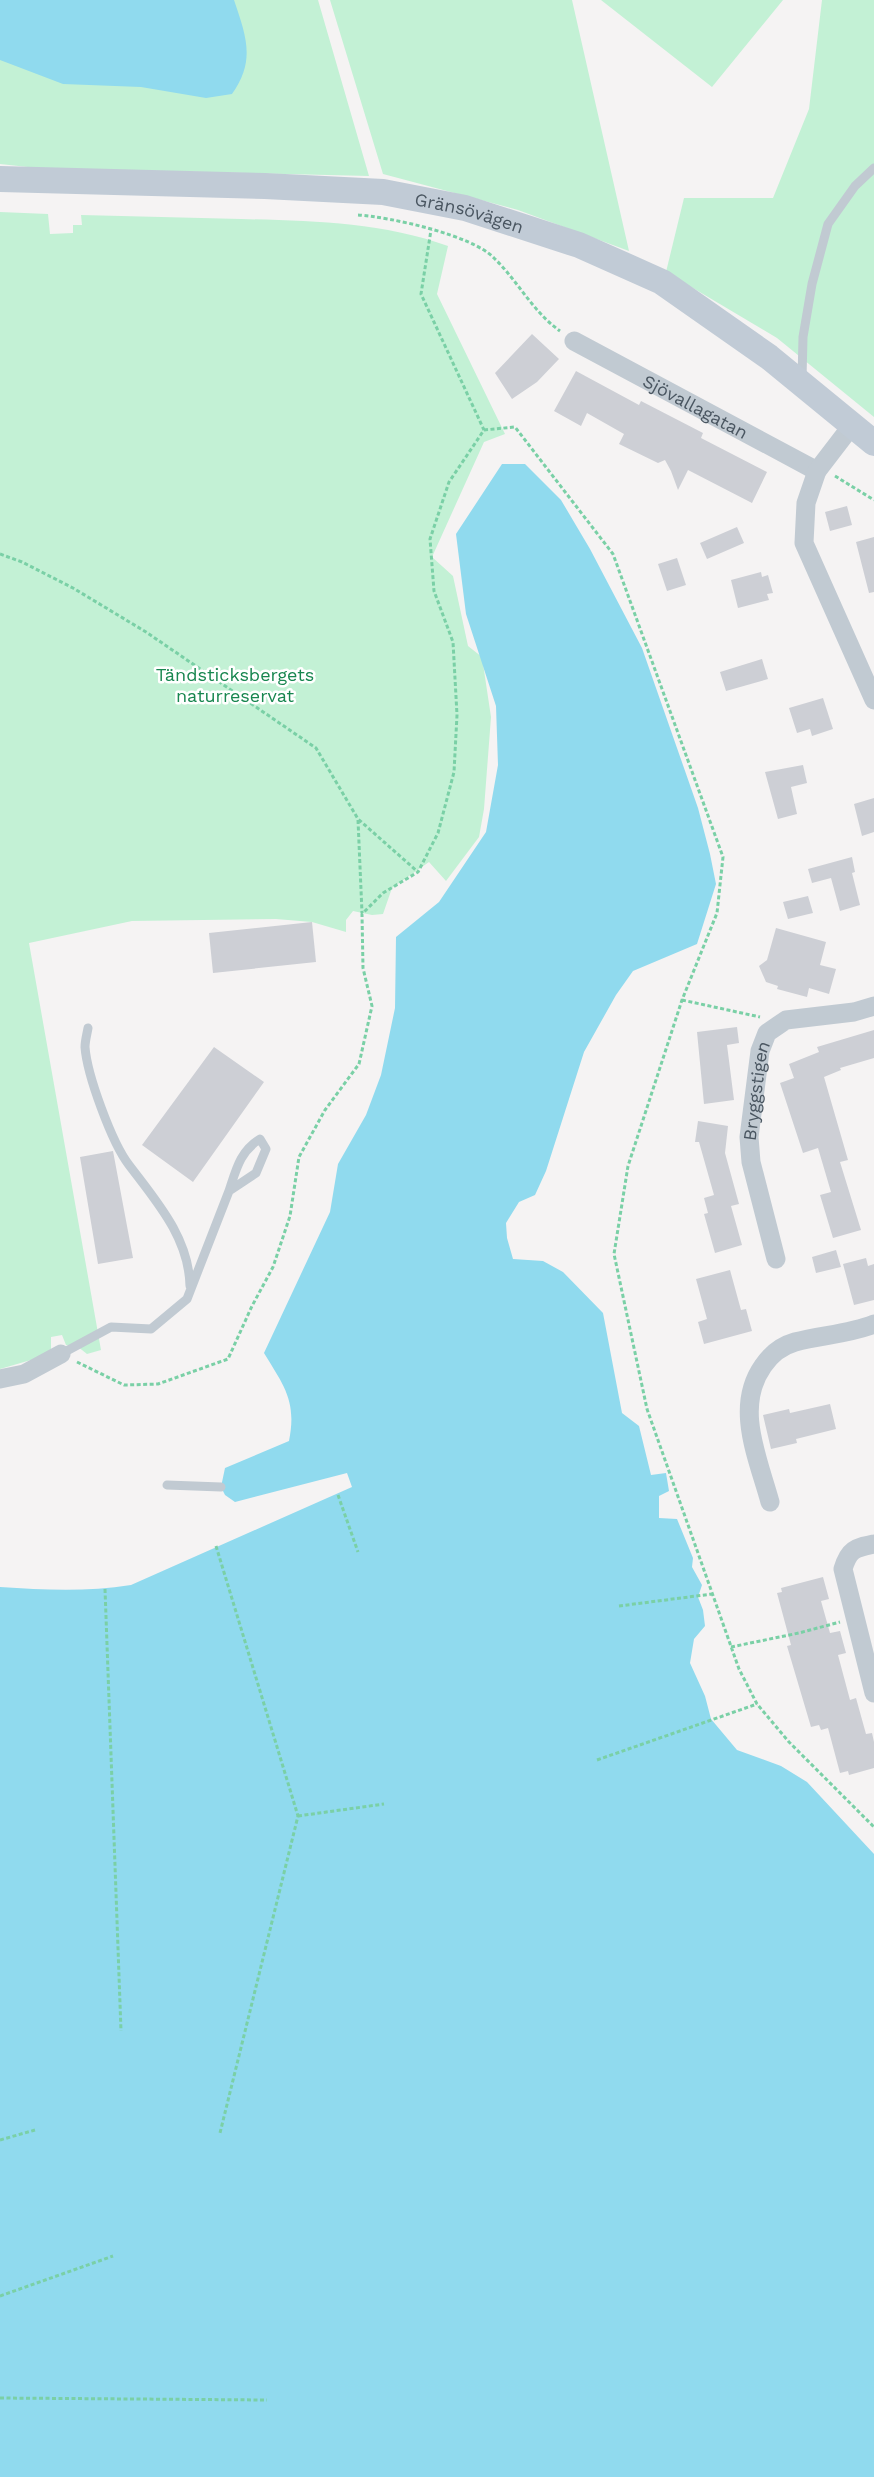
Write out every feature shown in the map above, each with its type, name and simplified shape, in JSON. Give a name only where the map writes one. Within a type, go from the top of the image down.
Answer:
[{"type":"street","name":"Gränsövägen","points":[[0,179],[255,186],[382,192],[464,208],[579,245],[662,282],[769,357],[854,424],[874,443]]},
{"type":"street","name":"Sjövallagatan","points":[[574,341],[817,471]]},
{"type":"street","points":[[854,424],[817,471],[806,503],[804,543],[874,700]]},
{"type":"street","name":"Bryggstigen","points":[[776,1259],[751,1162],[749,1136],[760,1051],[767,1033],[786,1020],[854,1012],[874,1006]]},
{"type":"street","points":[[770,1502],[748,1423],[749,1403],[755,1377],[772,1352],[794,1342],[874,1324]]},
{"type":"street","points":[[0,1379],[24,1374],[61,1354]]},
{"type":"street","points":[[874,1544],[858,1548],[847,1556],[843,1569],[874,1693]]},
{"type":"lane","points":[[802,384],[803,338],[812,284],[828,224],[855,186],[874,168]]},
{"type":"lane","points":[[88,1028],[85,1046],[96,1097],[127,1164],[148,1189],[175,1228],[190,1273],[190,1292]]},
{"type":"lane","points":[[61,1354],[112,1327],[151,1329],[187,1299],[229,1192],[239,1160],[249,1146],[260,1138],[266,1150],[256,1173],[229,1192]]},
{"type":"lane","points":[[167,1485],[221,1487]]},
{"type":"path","points":[[348,214],[376,216],[460,238],[493,256],[543,319],[574,341]]},
{"type":"path","points":[[431,230],[421,294],[484,430]]},
{"type":"path","points":[[484,430],[516,427],[613,554],[723,858],[717,913],[682,1000],[628,1166],[614,1254],[647,1409],[731,1646],[757,1704],[789,1742],[874,1827]]},
{"type":"path","points":[[362,914],[384,893],[418,872],[438,832],[454,772],[457,715],[453,642],[434,591],[430,539],[449,482],[484,430]]},
{"type":"path","points":[[817,471],[840,477],[874,500]]},
{"type":"path","points":[[0,554],[22,562],[73,588],[146,632],[316,748],[358,819],[418,872]]},
{"type":"path","points":[[61,1354],[124,1385],[158,1384],[228,1359],[252,1306],[273,1267],[290,1216],[299,1157],[325,1110],[359,1064],[372,1006],[362,968],[358,819]]},
{"type":"path","points":[[682,1000],[762,1017],[772,1029]]},
{"type":"path","points":[[338,1495],[358,1552]]},
{"type":"path","points":[[216,1546],[298,1816],[220,2133]]},
{"type":"path","points":[[105,1589],[121,2031]]},
{"type":"path","points":[[619,1606],[712,1594]]},
{"type":"path","points":[[731,1646],[799,1633],[854,1616]]},
{"type":"path","points":[[597,1760],[757,1704]]},
{"type":"path","points":[[298,1816],[384,1804]]},
{"type":"path","points":[[0,2140],[35,2130]]},
{"type":"path","points":[[0,2296],[113,2256]]},
{"type":"path","points":[[0,2398],[267,2400]]},
{"type":"green space","points":[[0,0],[318,0],[369,176],[37,168],[0,164]]},
{"type":"green space","points":[[330,0],[572,0],[629,251],[518,210],[383,174]]},
{"type":"green space","points":[[601,0],[783,0],[712,87]]},
{"type":"green space","points":[[822,0],[874,0],[874,417],[777,338],[666,272],[684,198],[773,198],[809,109]]},
{"type":"green space","name":"Tändsticksbergets naturreservat","points":[[0,212],[48,214],[50,234],[73,233],[73,225],[82,225],[81,215],[267,220],[320,222],[371,227],[422,238],[448,246],[437,294],[505,434],[484,442],[432,557],[453,576],[468,646],[482,657],[491,717],[484,809],[479,837],[446,881],[429,862],[392,888],[383,914],[372,915],[353,911],[346,920],[346,932],[312,922],[276,919],[132,921],[29,943],[101,1350],[87,1354],[77,1346],[66,1345],[62,1335],[51,1337],[51,1349],[48,1355],[0,1369]]},
{"type":"water","points":[[0,0],[234,0],[247,48],[244,70],[232,94],[206,98],[141,87],[63,84],[0,60]]},
{"type":"water","points":[[502,464],[525,464],[561,500],[590,549],[642,648],[698,808],[716,884],[697,944],[633,971],[616,995],[584,1052],[546,1171],[535,1195],[519,1202],[506,1223],[507,1238],[513,1259],[543,1261],[563,1272],[603,1313],[622,1413],[639,1426],[651,1475],[666,1473],[669,1491],[659,1496],[659,1518],[677,1519],[693,1558],[692,1567],[702,1585],[698,1597],[703,1610],[705,1626],[694,1639],[690,1663],[705,1696],[711,1719],[737,1750],[781,1766],[807,1782],[874,1854],[874,2477],[0,2477],[0,1587],[66,1590],[131,1585],[352,1487],[347,1473],[235,1502],[225,1495],[221,1487],[225,1468],[289,1441],[291,1427],[290,1404],[283,1385],[264,1353],[330,1212],[338,1164],[366,1115],[381,1075],[395,1008],[396,937],[439,902],[486,832],[498,765],[496,706],[466,614],[456,534]]},
{"type":"building","points":[[532,334],[559,359],[537,382],[512,399],[495,373]]},
{"type":"building","points":[[576,371],[639,405],[641,401],[703,433],[701,438],[767,472],[752,503],[688,470],[678,490],[665,460],[658,463],[619,444],[624,434],[587,413],[581,426],[554,411]]},
{"type":"building","points":[[847,506],[852,525],[830,531],[825,512]]},
{"type":"building","points":[[737,527],[744,543],[707,559],[700,543]]},
{"type":"building","points":[[874,537],[874,592],[869,593],[856,542]]},
{"type":"building","points":[[677,558],[686,585],[667,591],[658,564]]},
{"type":"building","points":[[761,572],[762,577],[768,575],[773,593],[767,594],[769,600],[738,608],[731,580]]},
{"type":"building","points":[[762,659],[768,679],[726,691],[720,672]]},
{"type":"building","points":[[823,698],[833,729],[812,736],[810,729],[797,733],[789,708]]},
{"type":"building","points":[[803,765],[807,783],[791,787],[797,814],[778,819],[765,772]]},
{"type":"building","points":[[874,798],[874,832],[862,836],[854,804]]},
{"type":"building","points":[[852,857],[855,872],[852,873],[860,905],[840,911],[831,878],[812,883],[808,869]]},
{"type":"building","points":[[808,896],[813,913],[788,919],[783,902]]},
{"type":"building","points":[[312,922],[316,962],[213,973],[209,933]]},
{"type":"building","points":[[776,928],[826,942],[820,965],[836,969],[829,994],[809,988],[807,997],[777,989],[778,986],[766,982],[759,966],[767,960]]},
{"type":"building","points":[[737,1027],[739,1043],[727,1045],[734,1100],[704,1104],[697,1032]]},
{"type":"building","points":[[874,1030],[874,1058],[840,1068],[841,1070],[824,1077],[848,1160],[840,1162],[861,1230],[833,1238],[820,1195],[831,1192],[818,1148],[803,1153],[780,1083],[794,1078],[789,1064],[819,1052],[817,1047]]},
{"type":"building","points":[[214,1047],[264,1082],[193,1182],[142,1145]]},
{"type":"building","points":[[698,1121],[728,1126],[725,1153],[739,1204],[731,1206],[742,1245],[715,1253],[704,1214],[708,1213],[704,1198],[714,1195],[699,1142],[695,1142]]},
{"type":"building","points":[[113,1151],[133,1258],[98,1264],[80,1157]]},
{"type":"building","points":[[836,1250],[841,1267],[816,1273],[812,1257]]},
{"type":"building","points":[[866,1258],[868,1266],[874,1264],[874,1300],[854,1305],[843,1264]]},
{"type":"building","points":[[730,1270],[741,1310],[746,1309],[752,1331],[704,1344],[698,1322],[707,1319],[696,1279]]},
{"type":"building","points":[[830,1404],[836,1429],[796,1439],[797,1443],[771,1449],[763,1415],[789,1409],[790,1413]]},
{"type":"building","points":[[823,1577],[829,1599],[821,1601],[830,1633],[840,1631],[846,1653],[838,1655],[850,1700],[856,1698],[866,1734],[872,1733],[874,1742],[874,1768],[849,1775],[848,1771],[840,1773],[828,1728],[821,1730],[819,1725],[811,1727],[787,1646],[791,1645],[777,1593],[782,1592],[781,1588]]}]
